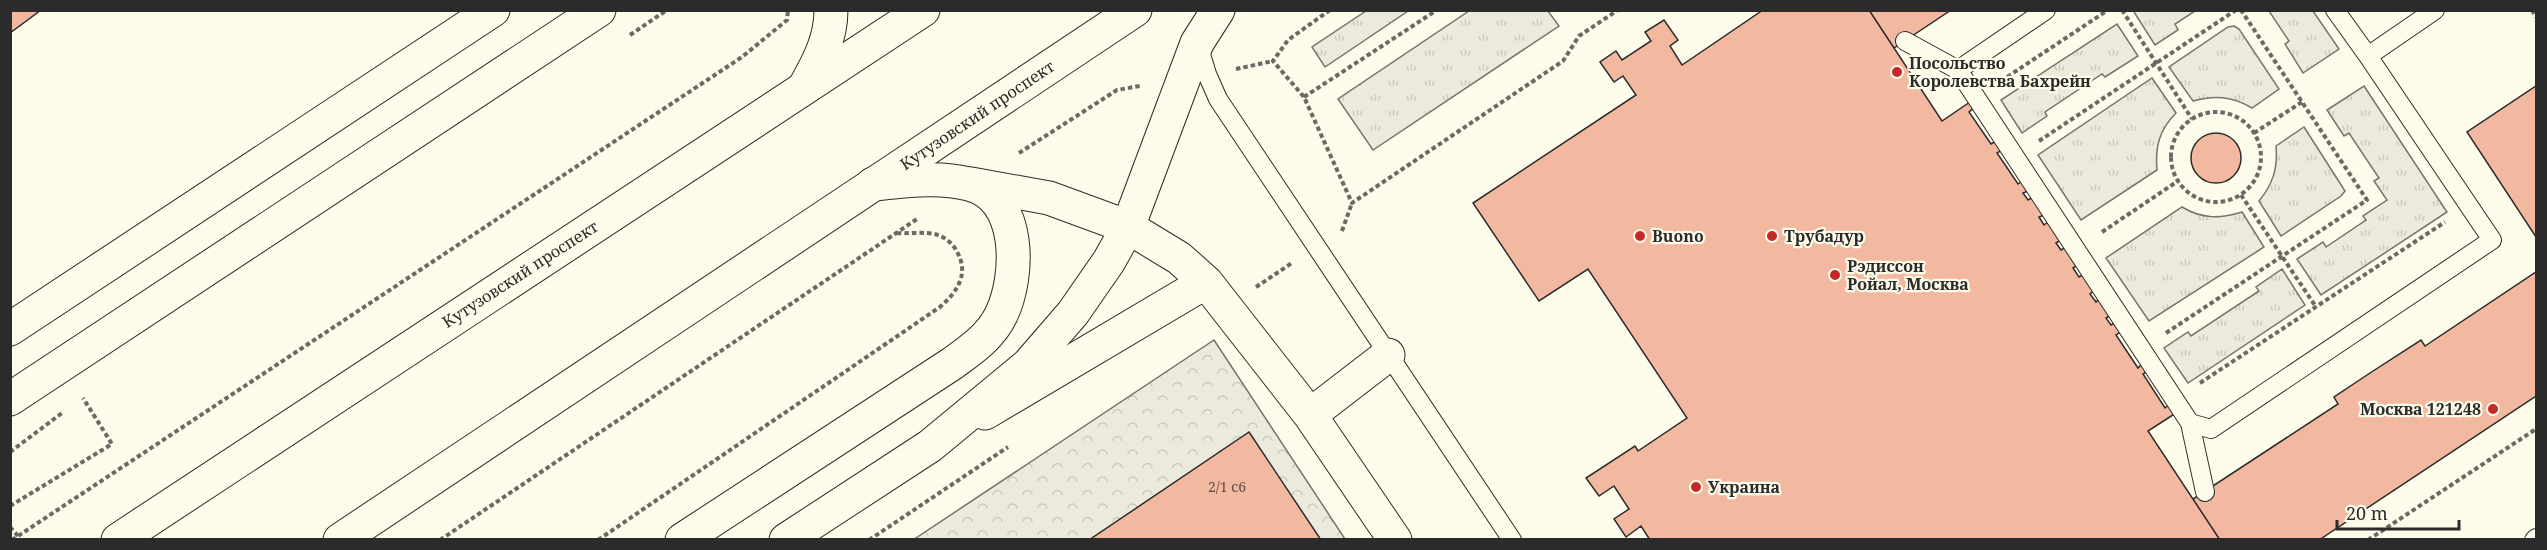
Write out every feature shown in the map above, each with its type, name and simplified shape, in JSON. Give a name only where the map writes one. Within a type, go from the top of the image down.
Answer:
[{"type":"main road","points":[[10,329],[493,10]]},
{"type":"main road","points":[[10,399],[599,10]]},
{"type":"main road","points":[[804,88],[824,52],[831,10]]},
{"type":"main road","name":"Кутузовский проспект","points":[[118,540],[923,10]]},
{"type":"main road","name":"Кутузовский проспект","points":[[340,540],[1135,10]]},
{"type":"main road","points":[[930,446],[1028,365],[1073,313],[1109,261],[1128,227],[1195,76],[1197,43],[1218,10]]},
{"type":"main road","points":[[873,184],[926,178],[1048,198],[1128,227],[1179,258],[1215,294],[1310,414],[1395,540]]},
{"type":"main road","points":[[682,540],[981,343],[1001,315],[1012,283],[1014,256],[1010,225],[997,201],[971,184]]},
{"type":"main road","points":[[786,540],[930,446],[1215,294]]},
{"type":"main road","points":[[1310,414],[1388,355]]},
{"type":"lane","points":[[1958,70],[2046,10]]},
{"type":"lane","points":[[2190,423],[2211,429],[2492,240],[2336,10]]},
{"type":"lane","points":[[2368,56],[2435,10]]},
{"type":"lane","points":[[1905,41],[1958,70],[2190,423],[2205,492]]},
{"type":"lane","points":[[1195,76],[1218,99],[1512,540]]},
{"type":"path","points":[[12,540],[742,57],[786,20],[788,10]]},
{"type":"path","points":[[971,184],[1117,90],[1273,61],[1288,40],[1330,10]]},
{"type":"path","points":[[1304,97],[1437,10]]},
{"type":"path","points":[[1215,294],[1316,248],[1343,230],[1352,203],[1563,61],[1579,36],[1618,10]]},
{"type":"path","points":[[1995,86],[2108,10]]},
{"type":"path","points":[[2122,10],[2192,119]]},
{"type":"path","points":[[2035,144],[2236,10]]},
{"type":"path","points":[[2163,335],[2367,200],[2241,10]]},
{"type":"path","points":[[2532,10],[2536,17]]},
{"type":"path","points":[[1273,61],[1304,97],[1352,203]]},
{"type":"path","points":[[2254,134],[2302,102]]},
{"type":"path","points":[[2209,113],[2226,114],[2242,121],[2254,134],[2261,150],[2260,167],[2253,183],[2241,195],[2224,201],[2207,201],[2191,194],[2178,181],[2172,165],[2173,148],[2180,132],[2192,119],[2209,113]]},
{"type":"path","points":[[2096,236],[2178,181]]},
{"type":"path","points":[[2241,195],[2316,307]]},
{"type":"path","points":[[2194,387],[2469,205]]},
{"type":"path","points":[[440,540],[923,214]]},
{"type":"path","points":[[598,540],[930,314],[954,295],[962,280],[963,261],[953,244],[938,235],[895,233]]},
{"type":"path","points":[[10,506],[112,444],[83,398]]},
{"type":"path","points":[[2368,540],[2536,429]]},
{"type":"path","points":[[10,527],[18,536]]},
{"type":"green space","points":[[2137,10],[2195,11],[2175,24],[2178,30],[2155,45],[2134,12]]},
{"type":"green space","points":[[1366,11],[1408,11],[1325,67],[1312,47]]},
{"type":"green space","points":[[1469,11],[1548,11],[1559,26],[1373,150],[1338,99]]},
{"type":"green space","points":[[2269,11],[2313,11],[2339,49],[2303,73],[2285,44],[2289,41]]},
{"type":"green space","points":[[2117,24],[2138,56],[2105,77],[2102,74],[2045,112],[2047,116],[2022,133],[2001,100]]},
{"type":"green space","points":[[2234,26],[2239,29],[2279,89],[2252,108],[2223,98],[2193,101],[2169,67],[2228,27]]},
{"type":"green space","points":[[2152,78],[2176,113],[2159,139],[2157,170],[2081,220],[2038,155]]},
{"type":"green space","points":[[2364,86],[2447,212],[2321,295],[2297,259],[2323,242],[2326,247],[2366,220],[2363,216],[2387,200],[2374,181],[2379,178],[2349,133],[2344,136],[2327,110]]},
{"type":"green space","points":[[2304,127],[2345,191],[2281,236],[2259,201],[2274,175],[2276,146]]},
{"type":"green space","points":[[2182,207],[2211,217],[2242,212],[2264,247],[2149,321],[2106,258]]},
{"type":"green space","points":[[2282,269],[2305,305],[2188,383],[2164,348],[2188,332],[2191,336],[2259,291],[2256,287]]},
{"type":"green space","points":[[1214,340],[1345,539],[913,540]]},
{"type":"building","points":[[10,10],[41,10],[10,33]]},
{"type":"building","name":"Рэдиссон Ройал, Москва","points":[[1763,10],[1869,10],[1942,121],[1970,102],[1974,108],[1969,112],[1991,144],[1996,141],[2002,150],[1997,153],[2018,184],[2022,181],[2028,191],[2023,193],[2028,200],[2033,197],[2044,215],[2039,217],[2044,225],[2049,221],[2061,240],[2056,243],[2061,250],[2066,247],[2078,265],[2073,268],[2079,277],[2084,274],[2095,290],[2090,294],[2096,302],[2100,298],[2111,315],[2106,318],[2111,325],[2116,322],[2122,331],[2116,335],[2138,368],[2143,363],[2148,371],[2143,374],[2165,408],[2170,404],[2176,413],[2148,431],[2220,540],[1650,540],[1641,526],[1626,537],[1614,519],[1629,509],[1614,486],[1599,496],[1586,478],[1635,446],[1638,451],[1687,418],[1588,269],[1539,301],[1473,203],[1636,95],[1623,76],[1614,82],[1600,62],[1616,51],[1622,60],[1651,41],[1645,32],[1664,20],[1678,40],[1670,46],[1682,65]]},
{"type":"building","points":[[1869,10],[1951,10],[1894,48]]},
{"type":"building","points":[[2536,86],[2536,237],[2467,132]]},
{"type":"building","points":[[2216,133],[2234,140],[2241,158],[2234,176],[2216,183],[2198,176],[2191,158],[2198,140]]},
{"type":"building","points":[[2536,272],[2536,396],[2319,540],[2220,540],[2193,499],[2338,404],[2334,397],[2370,373],[2421,340],[2425,346]]},
{"type":"building","points":[[1249,432],[1321,540],[1089,540]]},
{"type":"place","name":"Посольство Королевства Бахрейн","points":[[1897,72]]},
{"type":"place","name":"Buono","points":[[1640,236]]},
{"type":"place","name":"Трубадур","points":[[1772,236]]},
{"type":"place","name":"Рэдиссон Ройал, Москва","points":[[1835,275]]},
{"type":"place","name":"Москва 121248","points":[[2493,409]]},
{"type":"place","name":"Украина","points":[[1696,487]]}]
